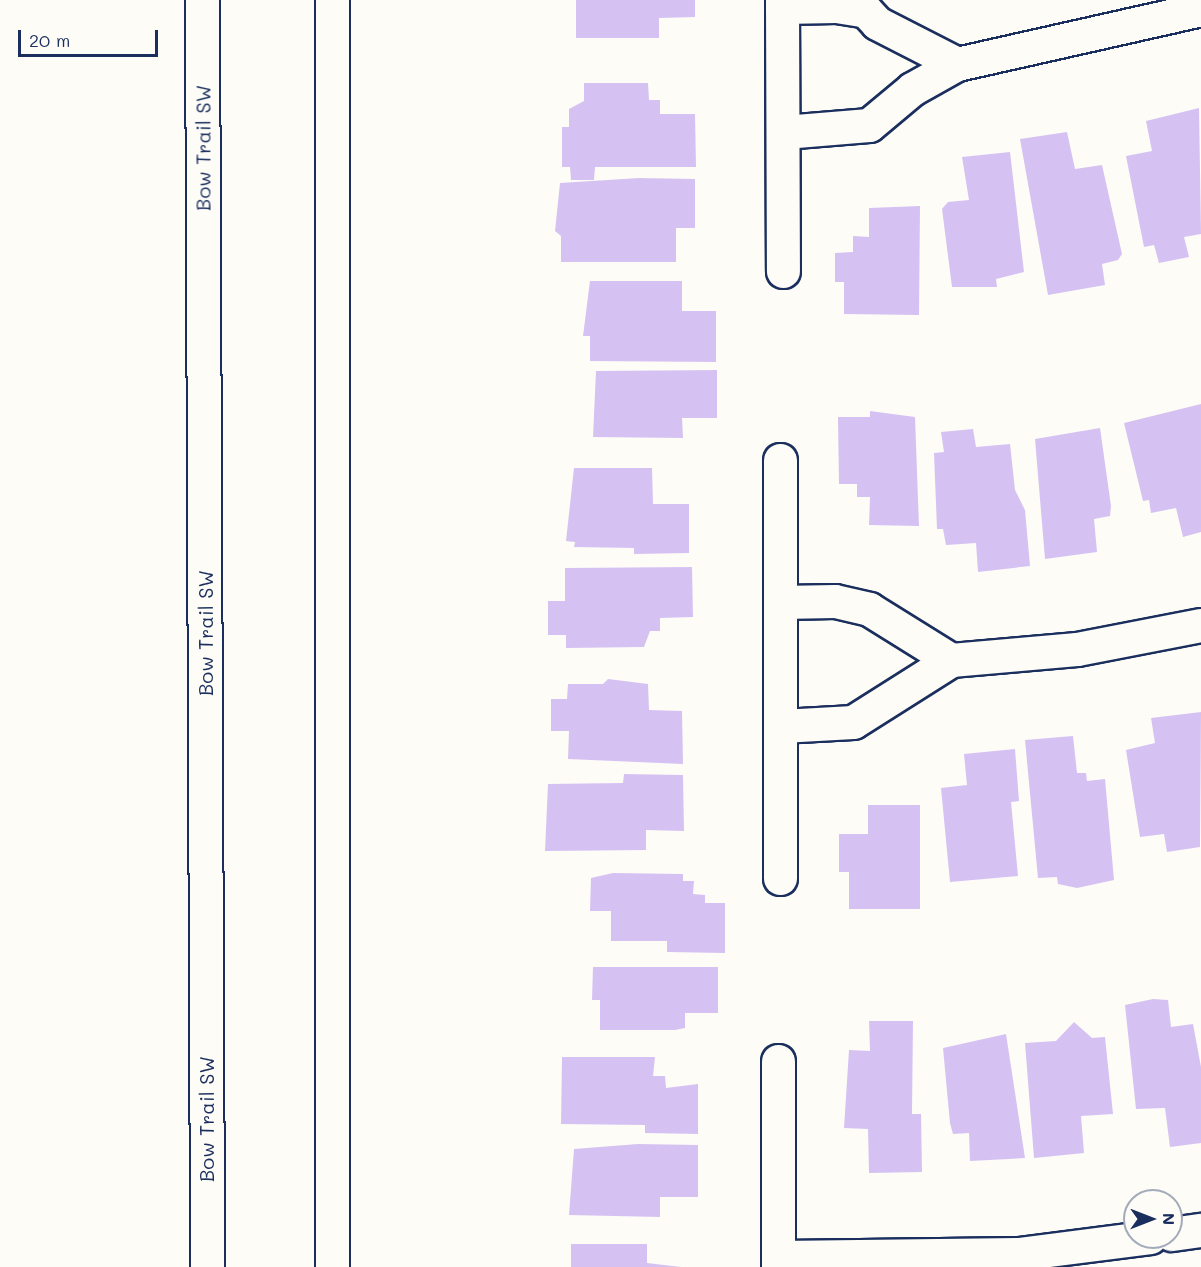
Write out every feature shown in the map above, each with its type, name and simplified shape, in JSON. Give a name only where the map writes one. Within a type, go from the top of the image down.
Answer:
[{"type":"street","name":"Bow Trail SW","points":[[202,0],[207,1267]]},
{"type":"street","points":[[332,1267],[333,0]]},
{"type":"street","points":[[783,271],[782,4],[836,6],[866,11],[877,23],[957,64]]},
{"type":"street","points":[[784,132],[869,125],[912,89],[957,64],[1201,9]]},
{"type":"street","points":[[780,460],[780,878]]},
{"type":"street","points":[[780,602],[836,601],[869,609],[951,660]]},
{"type":"street","points":[[781,726],[853,722],[951,660],[1077,649],[1201,625]]},
{"type":"street","points":[[778,1061],[779,1262],[1018,1261],[1123,1242]]},
{"type":"street","points":[[1183,1232],[1201,1230]]},
{"type":"building","points":[[576,0],[695,0],[695,17],[659,18],[659,38],[576,38]]},
{"type":"building","points":[[584,83],[648,83],[649,100],[660,100],[660,114],[695,114],[696,167],[595,167],[594,180],[571,180],[570,167],[562,167],[562,127],[569,127],[569,109],[584,101]]},
{"type":"building","points":[[1199,108],[1201,234],[1184,237],[1189,257],[1159,263],[1154,245],[1144,247],[1126,156],[1152,151],[1146,121]]},
{"type":"building","points":[[1067,132],[1075,169],[1102,165],[1122,254],[1118,260],[1102,264],[1105,285],[1048,295],[1020,139]]},
{"type":"building","points":[[1010,152],[1024,272],[996,279],[997,287],[952,287],[942,209],[948,202],[969,200],[962,157]]},
{"type":"building","points":[[639,178],[695,179],[695,228],[676,228],[676,262],[561,262],[561,236],[555,231],[560,183]]},
{"type":"building","points":[[920,206],[919,315],[844,314],[844,282],[835,282],[835,253],[853,252],[853,236],[869,237],[869,208]]},
{"type":"building","points":[[590,281],[682,281],[682,311],[716,311],[716,362],[590,361],[590,336],[583,336]]},
{"type":"building","points":[[717,370],[717,418],[682,418],[683,438],[593,437],[596,371]]},
{"type":"building","points":[[1201,404],[1201,532],[1183,537],[1176,508],[1151,513],[1149,500],[1143,501],[1124,423]]},
{"type":"building","points":[[870,411],[915,417],[919,526],[869,525],[870,497],[857,497],[857,484],[839,484],[838,417],[870,417]]},
{"type":"building","points":[[1100,428],[1111,506],[1110,516],[1094,519],[1097,552],[1045,559],[1035,439]]},
{"type":"building","points":[[973,429],[976,447],[1010,444],[1015,490],[1025,510],[1030,566],[978,572],[976,543],[946,545],[943,529],[937,529],[934,453],[944,452],[941,432]]},
{"type":"building","points":[[574,468],[652,468],[653,504],[689,504],[689,553],[634,554],[634,548],[574,547],[575,542],[566,541]]},
{"type":"building","points":[[692,567],[693,617],[660,618],[660,631],[650,631],[644,647],[566,648],[566,635],[548,635],[548,601],[565,601],[565,568]]},
{"type":"building","points":[[608,679],[648,684],[649,710],[682,711],[683,764],[568,759],[569,731],[551,731],[551,699],[567,699],[568,684],[603,684]]},
{"type":"building","points":[[1201,712],[1200,847],[1167,852],[1164,834],[1140,837],[1126,750],[1155,743],[1151,718]]},
{"type":"building","points":[[1073,736],[1077,773],[1086,773],[1087,781],[1105,779],[1114,880],[1077,888],[1058,884],[1057,877],[1038,878],[1025,740]]},
{"type":"building","points":[[1015,749],[1019,801],[1011,802],[1018,876],[950,882],[941,788],[967,785],[964,754]]},
{"type":"building","points":[[624,774],[683,775],[684,831],[646,830],[646,850],[545,851],[548,784],[623,783]]},
{"type":"building","points":[[868,805],[920,805],[920,909],[849,909],[849,872],[839,872],[839,834],[868,834]]},
{"type":"building","points":[[613,873],[683,874],[683,881],[694,881],[693,894],[705,895],[705,903],[725,903],[725,953],[667,952],[667,941],[611,941],[611,911],[590,911],[591,878]]},
{"type":"building","points":[[593,967],[718,967],[718,1013],[685,1013],[685,1028],[675,1030],[600,1030],[600,1000],[592,1000]]},
{"type":"building","points":[[1153,999],[1168,1000],[1171,1027],[1193,1024],[1201,1067],[1201,1143],[1170,1147],[1165,1108],[1136,1109],[1125,1005]]},
{"type":"building","points":[[869,1021],[913,1021],[912,1114],[921,1114],[922,1172],[869,1173],[868,1129],[844,1128],[849,1050],[870,1051]]},
{"type":"building","points":[[1074,1022],[1092,1038],[1105,1037],[1113,1114],[1081,1116],[1084,1153],[1034,1158],[1025,1043],[1056,1041]]},
{"type":"building","points":[[1006,1034],[1025,1158],[970,1161],[969,1133],[953,1134],[950,1123],[943,1048]]},
{"type":"building","points":[[562,1057],[655,1057],[653,1076],[665,1076],[666,1088],[698,1084],[698,1134],[645,1133],[645,1125],[561,1124]]},
{"type":"building","points":[[638,1144],[698,1145],[698,1197],[660,1197],[660,1217],[569,1215],[574,1149]]},
{"type":"building","points":[[571,1244],[647,1244],[647,1263],[681,1267],[571,1267]]}]
